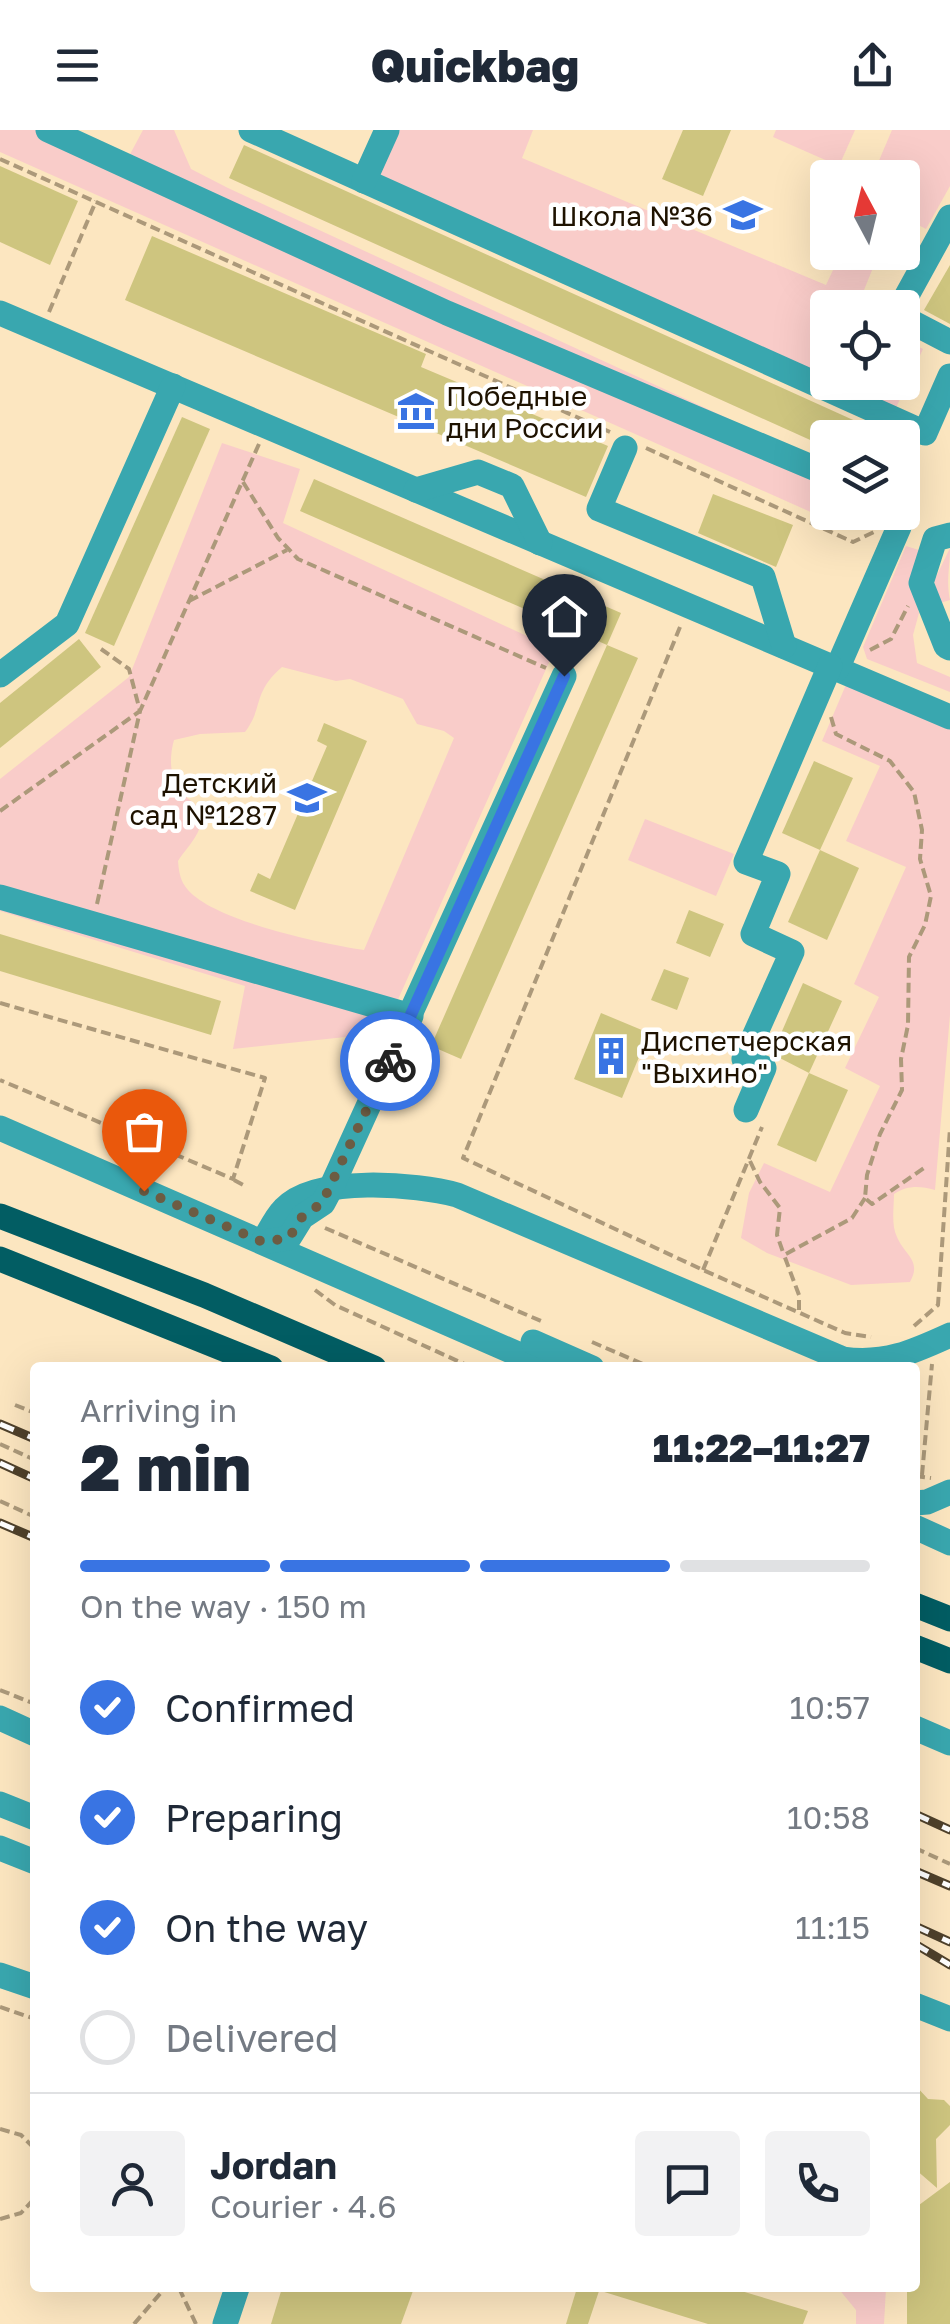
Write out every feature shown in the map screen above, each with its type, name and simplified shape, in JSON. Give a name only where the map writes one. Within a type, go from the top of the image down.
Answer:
[{"type":"main road","points":[[0,1216],[204,1295],[360,1362]]},
{"type":"main road","points":[[0,1259],[256,1362]]},
{"type":"main road","points":[[920,1606],[950,1619]]},
{"type":"main road","points":[[920,1649],[950,1661]]},
{"type":"street","points":[[48,130],[447,313],[810,466]]},
{"type":"street","points":[[250,130],[925,432],[950,376]]},
{"type":"street","points":[[364,181],[387,130]]},
{"type":"street","points":[[910,290],[950,217]]},
{"type":"street","points":[[0,313],[950,718]]},
{"type":"street","points":[[920,326],[950,342]]},
{"type":"street","points":[[0,675],[67,624],[173,386]]},
{"type":"street","points":[[627,443],[598,509],[763,577],[784,646]]},
{"type":"street","points":[[416,490],[478,472],[512,486],[540,543]]},
{"type":"street","points":[[757,1110],[764,1068],[744,1059],[792,952],[753,934],[778,874],[746,862],[899,530]]},
{"type":"street","points":[[950,535],[935,539],[921,582],[950,648]]},
{"type":"street","points":[[274,1237],[322,1203],[331,1188],[564,676]]},
{"type":"street","points":[[0,897],[411,1016]]},
{"type":"street","points":[[0,1128],[180,1206],[274,1237],[577,1362]]},
{"type":"street","points":[[331,1188],[403,1186],[457,1196],[843,1359],[891,1360],[942,1339]]},
{"type":"street","points":[[274,1237],[537,1362]]},
{"type":"street","points":[[920,1503],[928,1502],[943,1486]]},
{"type":"street","points":[[920,1530],[950,1543]]},
{"type":"street","points":[[0,1718],[30,1732]]},
{"type":"street","points":[[920,1730],[950,1743]]},
{"type":"street","points":[[0,1804],[30,1816]]},
{"type":"street","points":[[0,1848],[30,1860]]},
{"type":"street","points":[[0,1975],[30,1985]]},
{"type":"street","points":[[920,2007],[950,2020]]},
{"type":"street","points":[[225,2324],[236,2292]]},
{"type":"path","points":[[0,159],[810,523]]},
{"type":"path","points":[[42,330],[96,202]]},
{"type":"path","points":[[93,924],[140,711],[267,426]]},
{"type":"path","points":[[920,444],[925,432]]},
{"type":"path","points":[[242,482],[287,550],[298,559],[564,676]]},
{"type":"path","points":[[826,530],[853,542],[878,530]]},
{"type":"path","points":[[189,601],[287,550]]},
{"type":"path","points":[[864,652],[891,639],[914,594],[924,588]]},
{"type":"path","points":[[688,606],[463,1158],[845,1333],[871,1338],[885,1336]]},
{"type":"path","points":[[101,648],[129,669],[140,711]]},
{"type":"path","points":[[0,811],[140,711]]},
{"type":"path","points":[[784,1256],[852,1218],[865,1198],[867,1174],[880,1134],[902,1090],[909,957],[925,925],[931,896],[920,859],[922,830],[914,792],[890,761],[836,734],[831,717]]},
{"type":"path","points":[[0,1002],[265,1078],[233,1180]]},
{"type":"path","points":[[0,1080],[247,1187]]},
{"type":"path","points":[[703,1270],[749,1158],[757,1110]]},
{"type":"path","points":[[943,1486],[922,1474],[942,1339],[938,1305],[950,1128]]},
{"type":"path","points":[[749,1158],[760,1182],[780,1208],[777,1235],[799,1295],[799,1312]]},
{"type":"path","points":[[865,1198],[872,1204],[924,1168]]},
{"type":"path","points":[[326,1228],[555,1327]]},
{"type":"path","points":[[899,1334],[938,1305]]},
{"type":"path","points":[[586,1340],[638,1362]]},
{"type":"path","points":[[15,1404],[30,1411]]},
{"type":"path","points":[[0,1444],[30,1458]]},
{"type":"path","points":[[0,1501],[30,1515]]},
{"type":"path","points":[[0,1690],[30,1702]]},
{"type":"path","points":[[920,1850],[950,1864]]},
{"type":"path","points":[[0,2007],[30,2017]]},
{"type":"path","points":[[0,2128],[21,2135],[30,2144]]},
{"type":"path","points":[[0,2219],[21,2213],[30,2203]]},
{"type":"path","points":[[134,2324],[161,2292]]},
{"type":"path","points":[[181,2292],[196,2324]]},
{"type":"shaded area","points":[[0,130],[67,130],[128,158],[143,130],[174,130],[191,169],[228,188],[810,456],[810,512],[0,152]]},
{"type":"shaded area","points":[[397,130],[533,130],[522,158],[826,285],[833,270],[872,270],[864,290],[810,290],[810,372],[376,178]]},
{"type":"shaded area","points":[[776,130],[855,130],[842,160],[825,160],[773,137]]},
{"type":"shaded area","points":[[892,130],[950,130],[950,186],[926,229],[920,226],[920,160],[879,160]]},
{"type":"shaded area","points":[[872,400],[900,400],[895,410]]},
{"type":"shaded area","points":[[222,443],[300,469],[283,523],[555,649],[383,1033],[233,1049],[245,986],[0,911],[0,779],[129,677]],"holes":[[[282,667],[336,681],[350,679],[403,699],[417,724],[444,731],[454,738],[364,950],[297,937],[221,912],[188,890],[178,865],[199,830],[201,813],[175,782],[171,761],[174,740],[200,734],[245,732],[262,692]]]},
{"type":"shaded area","points":[[906,546],[922,551],[911,585],[919,613],[913,635],[917,663],[950,677],[950,692],[867,659],[863,647]]},
{"type":"shaded area","points":[[950,548],[950,600],[940,603],[934,581]]},
{"type":"shaded area","points":[[848,680],[950,728],[950,1015],[935,1190],[914,1187],[894,1194],[895,1232],[914,1268],[910,1282],[851,1285],[767,1253],[741,1238],[749,1193],[764,1163],[830,1192],[880,1086],[845,1068],[879,997],[854,984],[906,867],[846,841],[880,766],[822,741]]},
{"type":"shaded area","points":[[645,819],[734,854],[716,896],[628,860]]},
{"type":"shaded area","points":[[841,2292],[886,2292],[884,2324],[856,2324],[856,2310]]},
{"type":"building","points":[[683,130],[731,130],[703,196],[662,179]]},
{"type":"building","points":[[244,145],[853,420],[810,420],[810,440],[229,178]]},
{"type":"building","points":[[0,166],[78,201],[50,265],[0,242]]},
{"type":"building","points":[[152,236],[426,354],[421,367],[608,446],[586,497],[125,300]]},
{"type":"building","points":[[950,265],[950,324],[924,310]]},
{"type":"building","points":[[182,417],[210,429],[114,646],[85,633]]},
{"type":"building","points":[[314,479],[621,613],[607,645],[300,511]]},
{"type":"building","points":[[713,494],[793,525],[776,567],[698,533]]},
{"type":"building","points":[[79,639],[101,667],[0,748],[0,703]]},
{"type":"building","points":[[607,645],[638,658],[461,1059],[431,1046]]},
{"type":"building","points":[[324,723],[367,741],[295,910],[250,891],[258,873],[270,879],[327,746],[317,741]]},
{"type":"building","points":[[814,761],[853,778],[820,850],[782,833]]},
{"type":"building","points":[[820,850],[859,868],[827,940],[788,922]]},
{"type":"building","points":[[689,910],[724,924],[710,957],[676,943]]},
{"type":"building","points":[[0,934],[221,1001],[211,1035],[0,971]]},
{"type":"building","points":[[664,969],[689,978],[677,1010],[651,1000]]},
{"type":"building","points":[[803,983],[842,1001],[809,1073],[772,1054]]},
{"type":"building","name":"Диспетчерская \"Выхино\"","points":[[601,1013],[649,1033],[622,1098],[574,1079]]},
{"type":"building","points":[[809,1073],[848,1090],[816,1162],[777,1145]]},
{"type":"building","points":[[920,2090],[928,2099],[944,2100],[950,2106],[950,2125],[936,2139],[937,2188],[920,2173]]},
{"type":"building","points":[[950,2182],[950,2324],[907,2324],[907,2292],[920,2292],[920,2204]]},
{"type":"building","points":[[281,2292],[413,2292],[401,2324],[271,2324]]},
{"type":"building","points":[[576,2292],[599,2292],[588,2324],[566,2324]]},
{"type":"building","points":[[604,2292],[744,2292],[808,2311],[803,2324],[708,2324]]},
{"type":"railway","points":[[0,1424],[30,1437]]},
{"type":"railway","points":[[0,1463],[30,1477]]},
{"type":"railway","points":[[0,1523],[30,1536]]},
{"type":"railway","points":[[920,1816],[950,1830]]},
{"type":"railway","points":[[920,1873],[950,1886]]},
{"type":"railway","points":[[920,1928],[950,1942]]},
{"type":"railway","points":[[920,1947],[950,1965]]},
{"type":"way so far","points":[[144,1191],[263,1242],[289,1238],[302,1217],[322,1203],[390,1061]]},
{"type":"place","name":"Школа №36","points":[[743,215]]},
{"type":"place","name":"Победные дни России","points":[[416,411]]},
{"type":"place","name":"Детский сад №1287","points":[[307,798]]},
{"type":"place","name":"Диспетчерская \"Выхино\"","points":[[611,1056]]},
{"type":"route","points":[[390,1061],[564,676]]}]
